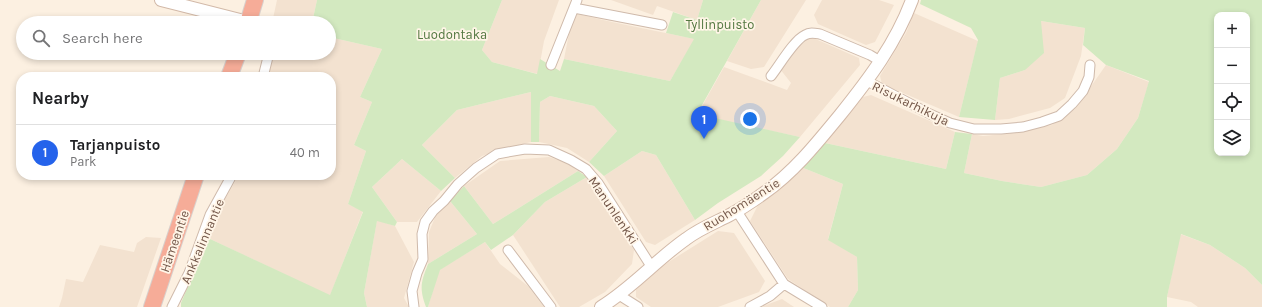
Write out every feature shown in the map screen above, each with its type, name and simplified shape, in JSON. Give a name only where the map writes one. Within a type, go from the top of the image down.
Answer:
[{"type":"highway","points":[[251,16],[255,0]]},
{"type":"highway","points":[[232,72],[236,60]]},
{"type":"highway","name":"Hämeentie","points":[[152,307],[194,180]]},
{"type":"street","points":[[161,0],[222,16]]},
{"type":"street","name":"Ruohomäentie","points":[[601,307],[619,295],[651,266],[687,238],[736,210],[787,175],[823,136],[867,81],[892,43],[912,0]]},
{"type":"street","points":[[551,65],[575,4],[662,25]]},
{"type":"street","points":[[771,76],[796,42],[804,35],[812,33],[820,34],[870,55],[880,61]]},
{"type":"street","points":[[264,72],[267,60]]},
{"type":"street","name":"Risukarhikuja","points":[[867,81],[878,88],[950,123],[974,129],[1001,129],[1023,127],[1059,116],[1083,91],[1090,65]]},
{"type":"street","name":"Manunlenkki","points":[[414,307],[412,291],[417,273],[424,259],[422,234],[425,222],[433,210],[444,201],[458,184],[476,168],[497,154],[525,149],[549,150],[572,160],[586,169],[598,183],[651,266]]},
{"type":"street","name":"Ankkalinnantie","points":[[172,307],[189,273],[210,215],[229,180]]},
{"type":"street","points":[[736,210],[784,284],[822,307]]},
{"type":"street","points":[[508,250],[551,307]]},
{"type":"street","points":[[750,307],[770,296],[784,284]]},
{"type":"street","points":[[619,295],[638,307]]},
{"type":"shaded area","points":[[277,0],[317,0],[314,16],[274,16]]},
{"type":"shaded area","points":[[502,0],[559,0],[544,41],[538,74],[492,62],[482,50]]},
{"type":"shaded area","points":[[611,0],[703,0],[697,20],[657,6],[653,15]]},
{"type":"shaded area","points":[[761,0],[806,0],[764,67],[751,69],[727,61]]},
{"type":"shaded area","points":[[822,0],[879,0],[894,5],[875,42],[866,45],[818,24],[814,15]]},
{"type":"shaded area","points":[[573,13],[695,39],[670,81],[564,59]]},
{"type":"shaded area","points":[[914,13],[978,41],[959,117],[882,84],[880,76],[906,33]]},
{"type":"shaded area","points":[[1041,21],[1085,28],[1081,56],[1065,98],[1050,108],[1009,119],[995,120],[1000,78],[1025,70]]},
{"type":"shaded area","points":[[811,37],[859,58],[860,65],[800,137],[697,115],[724,67],[787,90],[791,83],[780,69],[798,41]]},
{"type":"shaded area","points":[[336,39],[382,49],[360,97],[372,102],[354,145],[366,151],[348,204],[363,211],[330,296],[208,238],[214,218],[236,180],[336,180],[336,72],[269,72],[272,60],[336,60]]},
{"type":"shaded area","points":[[1106,65],[1149,82],[1138,118],[1117,149],[1087,175],[1041,187],[964,173],[972,134],[983,136],[1005,134],[1052,125],[1075,109]]},
{"type":"shaded area","points":[[531,92],[531,142],[482,156],[455,178],[422,145],[457,110]]},
{"type":"shaded area","points":[[871,95],[955,132],[946,169],[825,143],[863,97]]},
{"type":"shaded area","points":[[550,96],[594,106],[617,131],[589,162],[567,148],[539,142],[540,102]]},
{"type":"shaded area","points":[[642,151],[656,155],[695,220],[655,245],[646,242],[604,176]]},
{"type":"shaded area","points":[[549,157],[567,163],[578,171],[493,224],[464,186],[500,161]]},
{"type":"shaded area","points":[[402,159],[441,191],[417,222],[397,222],[372,187]]},
{"type":"shaded area","points":[[801,167],[843,184],[828,239],[857,257],[858,290],[848,307],[830,307],[788,279],[750,221],[758,205]]},
{"type":"shaded area","points":[[587,177],[634,250],[632,264],[605,292],[579,307],[560,307],[513,235],[545,202]]},
{"type":"shaded area","points":[[450,201],[477,234],[428,264],[429,232],[436,215]]},
{"type":"shaded area","points":[[377,220],[395,226],[414,262],[404,298],[409,307],[367,307],[364,293]]},
{"type":"shaded area","points":[[718,231],[734,233],[765,281],[759,292],[718,307],[651,307],[636,297],[636,289],[651,273]]},
{"type":"shaded area","points":[[1180,234],[1210,245],[1245,268],[1262,285],[1262,307],[1198,307],[1191,302],[1167,297]]},
{"type":"shaded area","points":[[146,237],[161,238],[137,307],[59,307],[66,279],[83,282],[100,245],[134,252],[137,243]]},
{"type":"shaded area","points":[[485,242],[500,264],[528,286],[544,307],[428,307],[439,270]]},
{"type":"shaded area","points":[[782,299],[794,307],[761,307]]},
{"type":"green space","points":[[317,0],[502,0],[482,50],[492,62],[537,74],[540,59],[560,71],[564,59],[670,81],[694,39],[666,33],[673,12],[697,20],[703,0],[761,0],[697,114],[800,137],[783,156],[761,176],[718,203],[695,220],[656,155],[642,151],[604,176],[589,162],[617,131],[594,106],[550,96],[540,102],[539,142],[531,142],[531,92],[457,110],[422,145],[455,178],[441,191],[402,159],[372,187],[397,222],[395,226],[377,221],[364,293],[367,307],[181,307],[181,303],[208,238],[330,295],[363,212],[348,204],[366,151],[354,145],[372,102],[360,97],[382,49],[336,39],[336,16],[314,16]]},
{"type":"green space","points":[[921,0],[1262,0],[1262,285],[1245,268],[1210,245],[1181,234],[1167,297],[1167,307],[848,307],[858,290],[857,257],[828,240],[843,184],[801,167],[825,143],[946,169],[955,132],[972,134],[964,173],[1041,187],[1087,175],[1117,149],[1138,118],[1149,81],[1106,65],[1083,45],[1085,28],[1041,21],[1044,53],[1025,70],[1000,78],[995,120],[959,117],[978,40],[971,28],[920,4]]},
{"type":"green space","points":[[578,171],[587,177],[545,202],[513,235],[491,250],[485,242],[440,270],[428,307],[426,307],[422,295],[422,285],[428,264],[477,234],[450,201],[464,186],[493,224]]},
{"type":"place","name":"Tarjanpuisto","points":[[704,139]]},
{"type":"park label","name":"Tyllinpuisto","points":[[720,24]]},
{"type":"park label","name":"Luodontaka","points":[[452,34]]}]
